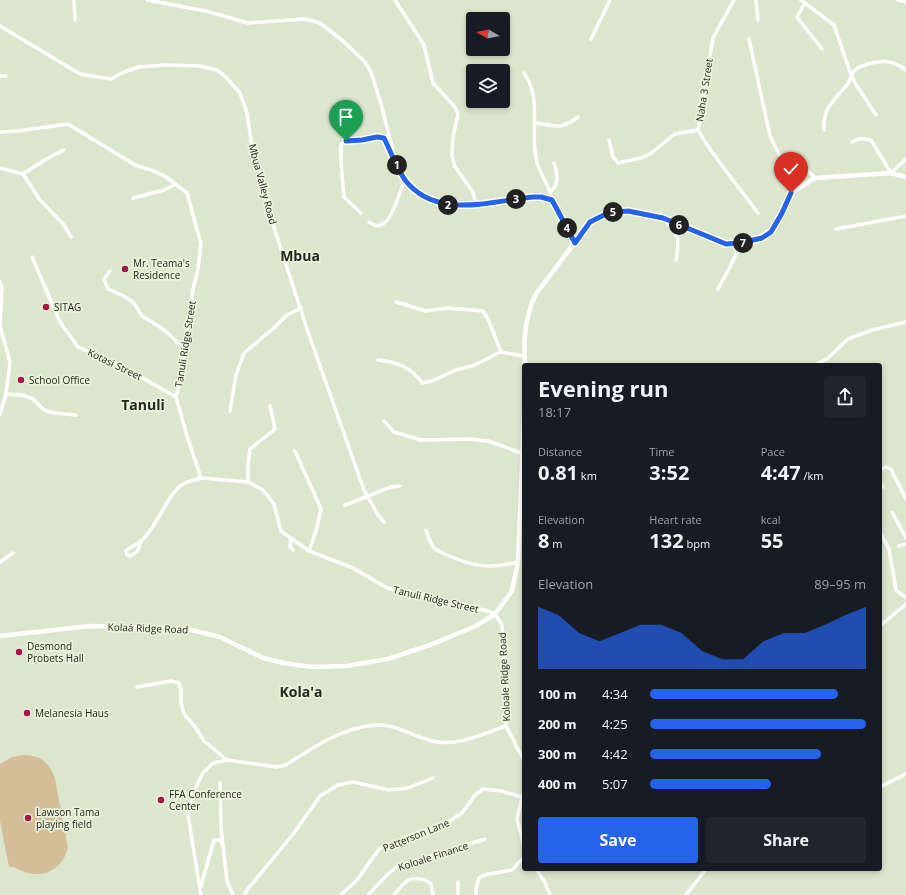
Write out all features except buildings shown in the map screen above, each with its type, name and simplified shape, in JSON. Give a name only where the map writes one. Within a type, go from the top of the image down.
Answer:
[{"type":"street","points":[[74,0],[75,20]]},
{"type":"street","points":[[147,0],[206,11],[248,23],[305,19],[320,23],[343,41],[365,62],[371,72],[396,162]]},
{"type":"street","points":[[395,0],[424,45],[433,83],[455,107],[458,114],[452,156],[455,167],[473,192],[476,204]]},
{"type":"street","points":[[591,39],[610,0]]},
{"type":"street","name":"Naha 3 Street","points":[[734,0],[713,38],[698,130],[716,160],[744,193],[758,213]]},
{"type":"street","points":[[756,0],[758,20]]},
{"type":"street","points":[[801,0],[834,25],[851,75],[876,115]]},
{"type":"street","points":[[898,0],[906,2]]},
{"type":"street","points":[[805,3],[797,17],[822,49]]},
{"type":"street","name":"Mbua Valley Road","points":[[0,26],[80,74],[111,79],[124,72],[139,67],[189,65],[217,70],[226,77],[240,93],[247,113],[252,146],[267,206],[311,340],[367,495],[378,515],[384,522]]},
{"type":"street","points":[[749,39],[770,136],[780,156],[804,167],[815,178]]},
{"type":"street","points":[[824,130],[823,119],[829,107],[848,84],[851,75],[857,68],[881,61],[889,62],[906,70]]},
{"type":"street","points":[[524,73],[528,78],[534,99],[537,164],[550,191],[552,200],[575,243]]},
{"type":"street","points":[[0,76],[6,76]]},
{"type":"street","points":[[535,123],[562,127],[571,123],[578,117]]},
{"type":"street","name":"Tanuli Ridge Street","points":[[0,132],[68,124],[135,165],[154,171],[166,177],[187,193],[201,244],[198,269],[193,289],[185,353],[176,397],[183,424],[201,478],[248,482],[263,490],[274,504],[280,531],[309,551],[353,568],[387,588],[488,611],[495,614]]},
{"type":"street","points":[[609,140],[613,157],[618,163],[641,158],[650,154],[675,134],[698,130]]},
{"type":"street","points":[[361,213],[344,197],[341,144],[346,141],[377,137],[384,138],[405,179],[411,186],[433,202],[454,206],[533,197],[541,197],[552,200]]},
{"type":"street","points":[[852,142],[863,138],[871,140],[891,173]]},
{"type":"street","points":[[23,174],[64,150]]},
{"type":"street","points":[[891,173],[906,159]]},
{"type":"street","points":[[550,191],[553,190],[557,180],[557,172],[554,163]]},
{"type":"street","points":[[0,168],[23,174],[40,200],[64,225],[71,237]]},
{"type":"street","points":[[525,363],[523,346],[530,306],[536,294],[590,222],[608,213],[628,211],[663,218],[726,244],[740,243],[762,238],[771,232],[791,193],[815,178],[891,173],[906,177]]},
{"type":"street","points":[[369,222],[374,226],[380,226],[392,214],[405,179]]},
{"type":"street","points":[[133,198],[164,190],[176,184]]},
{"type":"street","points":[[836,229],[906,216]]},
{"type":"street","points":[[663,218],[675,232],[679,242],[676,260]]},
{"type":"street","points":[[718,289],[731,265],[740,243]]},
{"type":"street","name":"Kotasi Street","points":[[32,257],[60,322],[78,347],[122,366],[176,397]]},
{"type":"street","points":[[110,270],[104,280],[108,289],[134,302],[142,316],[165,330],[178,343],[185,353]]},
{"type":"street","points":[[0,282],[2,288],[0,323],[2,338],[8,352],[10,362],[6,394],[0,414]]},
{"type":"street","points":[[396,302],[426,311],[447,308],[483,311],[488,319],[501,352]]},
{"type":"street","points":[[230,411],[236,375],[244,353],[287,315],[301,308]]},
{"type":"street","points":[[819,363],[827,359],[848,339],[872,330],[906,322]]},
{"type":"street","points":[[378,360],[386,360],[407,368],[417,376],[422,383],[432,381],[501,352],[524,356]]},
{"type":"street","points":[[6,394],[22,395],[33,399],[44,410],[54,413],[76,415]]},
{"type":"street","points":[[248,482],[250,449],[275,429],[270,406]]},
{"type":"street","points":[[384,421],[394,432],[421,440],[470,439],[500,444],[522,454]]},
{"type":"street","points":[[295,451],[321,509],[316,531],[309,551]]},
{"type":"street","points":[[882,469],[886,467],[891,469],[906,499]]},
{"type":"street","points":[[495,614],[512,591],[518,562],[522,476]]},
{"type":"street","points":[[141,542],[160,516],[174,493],[183,484],[201,478]]},
{"type":"street","points":[[345,505],[367,495],[391,487],[400,486]]},
{"type":"street","points":[[892,512],[906,538]]},
{"type":"street","points":[[426,530],[432,546],[441,552],[465,562],[479,566],[500,566],[518,562]]},
{"type":"street","points":[[882,536],[889,549],[896,590],[906,598]]},
{"type":"street","points":[[291,539],[290,547],[293,550]]},
{"type":"street","points":[[899,546],[906,544]]},
{"type":"street","points":[[0,562],[13,553]]},
{"type":"street","points":[[882,624],[906,604]]},
{"type":"street","name":"Kolaá Ridge Road","points":[[0,636],[90,626],[187,629],[220,637],[262,658],[312,667],[346,666],[388,659],[430,645],[476,626],[495,614]]},
{"type":"street","name":"Koloale Ridge Road","points":[[495,614],[502,625],[506,726],[522,757]]},
{"type":"street","points":[[137,687],[171,681],[179,683],[181,690],[181,703],[184,714],[196,728],[204,741],[227,760]]},
{"type":"street","points":[[201,895],[201,887],[188,815],[194,788],[203,773],[213,763],[227,760],[272,766],[286,765],[334,736],[355,728],[378,725],[394,728],[433,742],[449,743],[463,741],[506,726]]},
{"type":"street","points":[[882,786],[906,774]]},
{"type":"street","points":[[244,895],[294,833],[320,796],[338,785],[353,782],[389,790],[408,788],[432,778]]},
{"type":"street","points":[[220,783],[221,828],[227,880],[233,895]]},
{"type":"street","name":"Patterson Lane","points":[[341,895],[357,880],[380,848],[446,823],[462,813],[475,795],[483,789],[522,795]]},
{"type":"street","points":[[522,799],[517,819],[522,838]]},
{"type":"street","name":"Koloale Finance","points":[[368,895],[398,866],[485,839]]},
{"type":"street","points":[[201,887],[214,840],[219,840],[223,845]]},
{"type":"street","points":[[476,895],[476,888],[479,878],[484,875],[512,870],[522,859]]},
{"type":"street","points":[[537,871],[544,881],[550,895]]},
{"type":"street","points":[[686,895],[704,871]]},
{"type":"street","points":[[394,895],[409,880],[419,879],[425,880],[431,884],[433,895]]},
{"type":"street","points":[[458,882],[458,895]]},
{"type":"shaded area","points":[[22,755],[34,756],[43,760],[47,763],[53,773],[68,848],[65,857],[60,864],[54,869],[39,874],[31,874],[14,867],[9,867],[0,821],[0,764],[12,757]]},
{"type":"place","name":"Mr. Teama's Residence","points":[[125,269]]},
{"type":"place","name":"SITAG","points":[[46,307]]},
{"type":"place","name":"School Office","points":[[21,380]]},
{"type":"place","name":"Desmond Probets Hall","points":[[19,652]]},
{"type":"place","name":"Melanesia Haus","points":[[27,713]]},
{"type":"place","name":"FFA Conference Center","points":[[161,800]]},
{"type":"place","name":"Lawson Tama playing field","points":[[28,818]]},
{"type":"district","name":"Mbua","points":[[300,256]]},
{"type":"district","name":"Tanuli","points":[[143,405]]},
{"type":"district","name":"Kola'a","points":[[301,692]]},
{"type":"route","points":[[346,141],[377,137],[384,138],[405,179],[418,192],[433,202],[454,206],[533,197],[541,197],[552,200],[575,243],[590,222],[608,213],[628,211],[663,218],[726,244],[740,243],[762,238],[771,232],[791,193]]}]
